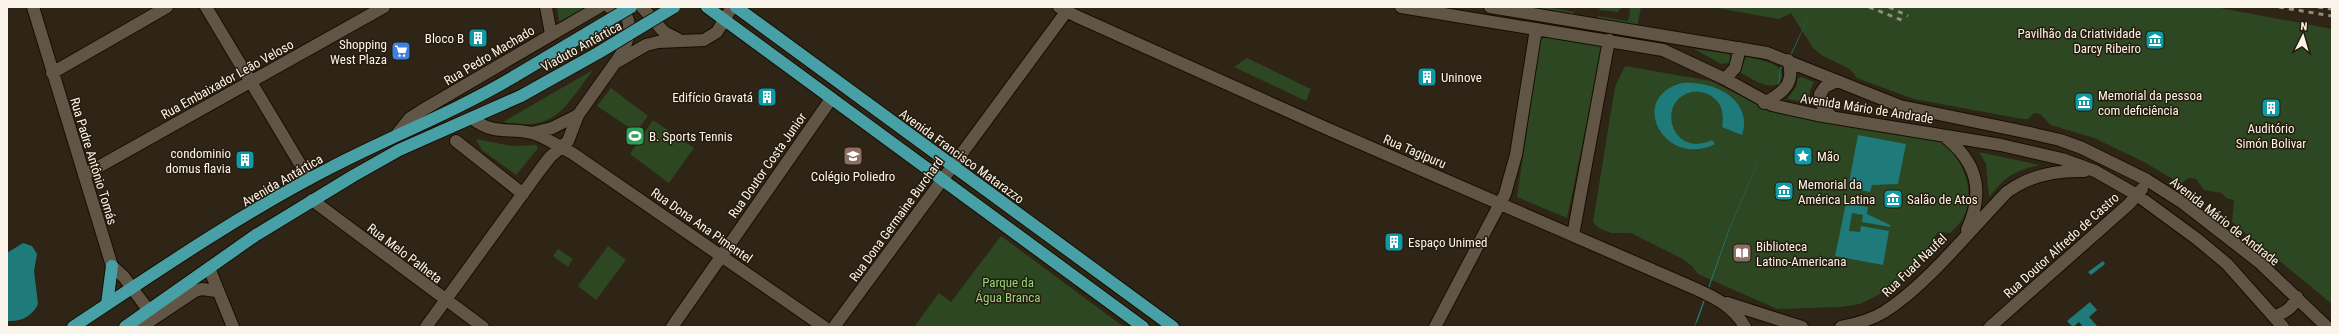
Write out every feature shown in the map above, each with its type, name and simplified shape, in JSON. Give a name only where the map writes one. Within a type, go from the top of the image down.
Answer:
[{"type":"main road","name":"Viaduto Antártica","points":[[515,76],[631,7]]},
{"type":"main road","name":"Viaduto Antártica","points":[[472,119],[521,96],[598,54],[674,7]]},
{"type":"main road","points":[[707,7],[1143,327]]},
{"type":"main road","name":"Avenida Francisco Matarazzo","points":[[736,7],[1173,327]]},
{"type":"main road","name":"Avenida Antártica","points":[[73,327],[201,242],[309,179],[398,133],[467,103],[515,76]]},
{"type":"main road","points":[[125,327],[256,235],[312,200],[399,150],[472,119]]},
{"type":"main road","points":[[107,304],[112,266]]},
{"type":"street","name":"Rua Padre Antônio Tomás","points":[[33,7],[112,266],[132,288],[149,311]]},
{"type":"street","points":[[52,73],[167,7]]},
{"type":"street","points":[[206,7],[309,179]]},
{"type":"street","name":"Rua Embaixador Leão Veloso","points":[[84,175],[384,7]]},
{"type":"street","points":[[546,7],[551,34]]},
{"type":"street","name":"Rua Pedro Machado","points":[[398,133],[410,118],[421,111],[599,7]]},
{"type":"street","points":[[426,327],[444,300],[550,157],[562,148],[568,141],[578,115],[616,63],[629,37],[628,21],[622,13],[609,7]]},
{"type":"street","points":[[642,7],[664,32],[685,42]]},
{"type":"street","points":[[616,63],[646,45],[668,40],[685,42],[704,40],[715,34],[732,7]]},
{"type":"street","name":"Avenida Mário de Andrade","points":[[1401,7],[1609,40],[1666,51],[1725,79],[1764,103],[1832,117],[1943,135],[2034,152],[2095,171],[2137,195],[2168,216],[2227,264],[2275,316],[2283,327]]},
{"type":"street","name":"Avenida Mário de Andrade","points":[[1490,7],[1740,48],[1788,60],[1863,92],[1918,111],[2060,140],[2094,154],[2147,180],[2183,203],[2259,262],[2327,327]]},
{"type":"street","name":"Rua Dona Germaine Burchard","points":[[834,327],[942,180],[1063,9]]},
{"type":"street","name":"Rua Tagipuru","points":[[1063,9],[1328,129],[1501,203],[1724,303],[1740,318],[1745,327]]},
{"type":"street","points":[[1435,327],[1501,203],[1516,155],[1536,29]]},
{"type":"street","points":[[1573,235],[1609,40]]},
{"type":"street","points":[[1725,79],[1735,68],[1740,48]]},
{"type":"street","points":[[1764,103],[1787,88],[1791,76],[1788,60]]},
{"type":"street","points":[[1832,117],[1823,108],[1820,94],[1825,87],[1837,81]]},
{"type":"street","name":"Rua Doutor Costa Junior","points":[[672,327],[831,99]]},
{"type":"street","points":[[472,119],[494,130],[532,133],[552,128],[578,115]]},
{"type":"street","name":"Rua Dona Ana Pimentel","points":[[532,133],[572,153],[633,193],[824,327]]},
{"type":"street","name":"Rua Fuad Naufel","points":[[1943,135],[1958,147],[1975,175],[1976,198],[1974,212],[1961,240]]},
{"type":"street","points":[[456,141],[523,194]]},
{"type":"street","name":"Rua Fuad Naufel","points":[[1841,327],[1868,320],[1900,301],[2007,192],[2031,178],[2060,171],[2095,171]]},
{"type":"street","name":"Rua Doutor Alfredo de Castro","points":[[1990,327],[2137,195],[2147,180]]},
{"type":"street","name":"Rua Melo Palheta","points":[[312,200],[444,300],[483,327]]},
{"type":"street","points":[[209,268],[216,291],[233,327]]},
{"type":"street","points":[[141,327],[195,291],[202,289],[216,291]]},
{"type":"street","points":[[2275,316],[2286,312],[2292,306],[2297,297]]},
{"type":"street","points":[[1724,303],[1802,327]]},
{"type":"green space","points":[[557,7],[586,7],[559,22]]},
{"type":"green space","points":[[1518,7],[1548,7],[1574,12],[1574,17]]},
{"type":"green space","points":[[1600,7],[1622,7],[1618,12],[1599,10]]},
{"type":"green space","points":[[1629,7],[1641,7],[1637,27],[1597,21],[1598,16],[1628,21],[1630,13]]},
{"type":"green space","points":[[1711,7],[2215,7],[2332,29],[2332,304],[2232,222],[2234,200],[2226,198],[2222,193],[2204,190],[2196,179],[2188,178],[2181,184],[2144,162],[2094,138],[2051,125],[2040,114],[2034,113],[2028,119],[2022,119],[1914,99],[1857,78],[1850,69],[1823,56],[1813,48],[1791,13],[1779,19]]},
{"type":"green space","points":[[1541,35],[1603,45],[1567,218],[1517,197]]},
{"type":"green space","points":[[1694,49],[1726,53],[1730,55],[1731,61],[1729,63],[1721,64]]},
{"type":"green space","points":[[1746,57],[1765,61],[1777,66],[1782,76],[1780,83],[1770,86],[1765,85],[1739,72]]},
{"type":"green space","points":[[1247,58],[1311,89],[1306,101],[1234,67]]},
{"type":"green space","name":"Memorial da América Latina","points":[[1625,66],[1711,81],[1754,102],[1939,141],[1954,154],[1964,173],[1969,194],[1964,217],[1950,233],[1938,232],[1919,261],[1895,285],[1860,304],[1840,307],[1777,309],[1698,274],[1692,266],[1681,258],[1631,233],[1611,233],[1599,228],[1593,222],[1615,87]]},
{"type":"green space","points":[[593,70],[566,106],[547,120],[521,124],[503,122]]},
{"type":"green space","points":[[1802,77],[1814,82],[1810,91],[1809,103],[1787,99],[1796,87],[1798,78]]},
{"type":"green space","points":[[611,88],[648,116],[636,132],[597,106]]},
{"type":"green space","points":[[653,120],[694,148],[669,183],[630,154]]},
{"type":"green space","points":[[476,139],[511,146],[536,145],[538,148],[516,175],[482,150]]},
{"type":"green space","points":[[1979,152],[2040,165],[2016,172],[2011,175],[2000,184],[1989,197],[1986,164]]},
{"type":"green space","name":"Parque da Água Branca","points":[[1001,236],[1124,327],[914,327],[939,293],[951,302]]},
{"type":"green space","points":[[608,246],[626,260],[596,300],[578,286]]},
{"type":"green space","points":[[558,249],[573,259],[568,267],[553,256]]},
{"type":"water","points":[[1813,7],[1789,60],[1781,68],[1774,124],[1780,68],[1788,60]]},
{"type":"water","points":[[1682,83],[1706,85],[1728,94],[1742,111],[1744,122],[1742,135],[1722,127],[1723,119],[1720,105],[1713,97],[1701,92],[1692,92],[1681,97],[1674,106],[1671,116],[1673,126],[1678,135],[1686,142],[1698,144],[1712,140],[1715,144],[1697,149],[1681,147],[1668,140],[1659,128],[1655,115],[1656,102],[1665,91]]},
{"type":"water","points":[[1774,124],[1730,228],[1698,320],[1694,327],[1729,229]]},
{"type":"water","points":[[1858,135],[1906,144],[1898,184],[1872,185],[1870,192],[1848,188]]},
{"type":"water","points":[[1846,203],[1868,207],[1867,214],[1890,225],[1890,227],[1862,222],[1863,215],[1852,213],[1849,231],[1860,232],[1861,226],[1889,231],[1883,265],[1835,256]]},
{"type":"water","points":[[23,243],[32,246],[37,254],[34,271],[38,304],[33,312],[26,317],[8,321],[7,253]]},
{"type":"water","points":[[2103,261],[2105,264],[2091,275],[2088,272]]},
{"type":"water","points":[[2090,302],[2097,310],[2089,317],[2098,327],[2083,327],[2079,322],[2073,327],[2067,321]]},
{"type":"railway","points":[[1869,7],[1904,21]]},
{"type":"railway","points":[[1889,7],[1908,16]]},
{"type":"railway","points":[[2279,7],[2332,16]]},
{"type":"railway","points":[[2318,7],[2332,9]]},
{"type":"place","name":"Bloco B","points":[[478,38]]},
{"type":"place","name":"Pavilhão da Criatividade Darcy Ribeiro","points":[[2155,40]]},
{"type":"place","name":"Shopping West Plaza","points":[[401,51]]},
{"type":"place","name":"Uninove","points":[[1427,77]]},
{"type":"place","name":"Edifício Gravatá","points":[[767,97]]},
{"type":"place","name":"Memorial da pessoa com deficiência","points":[[2084,102]]},
{"type":"place","name":"Auditório Simón Bolivar","points":[[2271,108]]},
{"type":"place","name":"B. Sports Tennis","points":[[635,136]]},
{"type":"place","name":"Colégio Poliedro","points":[[853,156]]},
{"type":"place","name":"Mão","points":[[1803,156]]},
{"type":"place","name":"condominio domus flavia","points":[[245,160]]},
{"type":"place","name":"Memorial da América Latina","points":[[1784,191]]},
{"type":"place","name":"Salão de Atos","points":[[1893,199]]},
{"type":"place","name":"Espaço Unimed","points":[[1394,242]]},
{"type":"place","name":"Biblioteca Latino-Americana","points":[[1742,253]]}]
